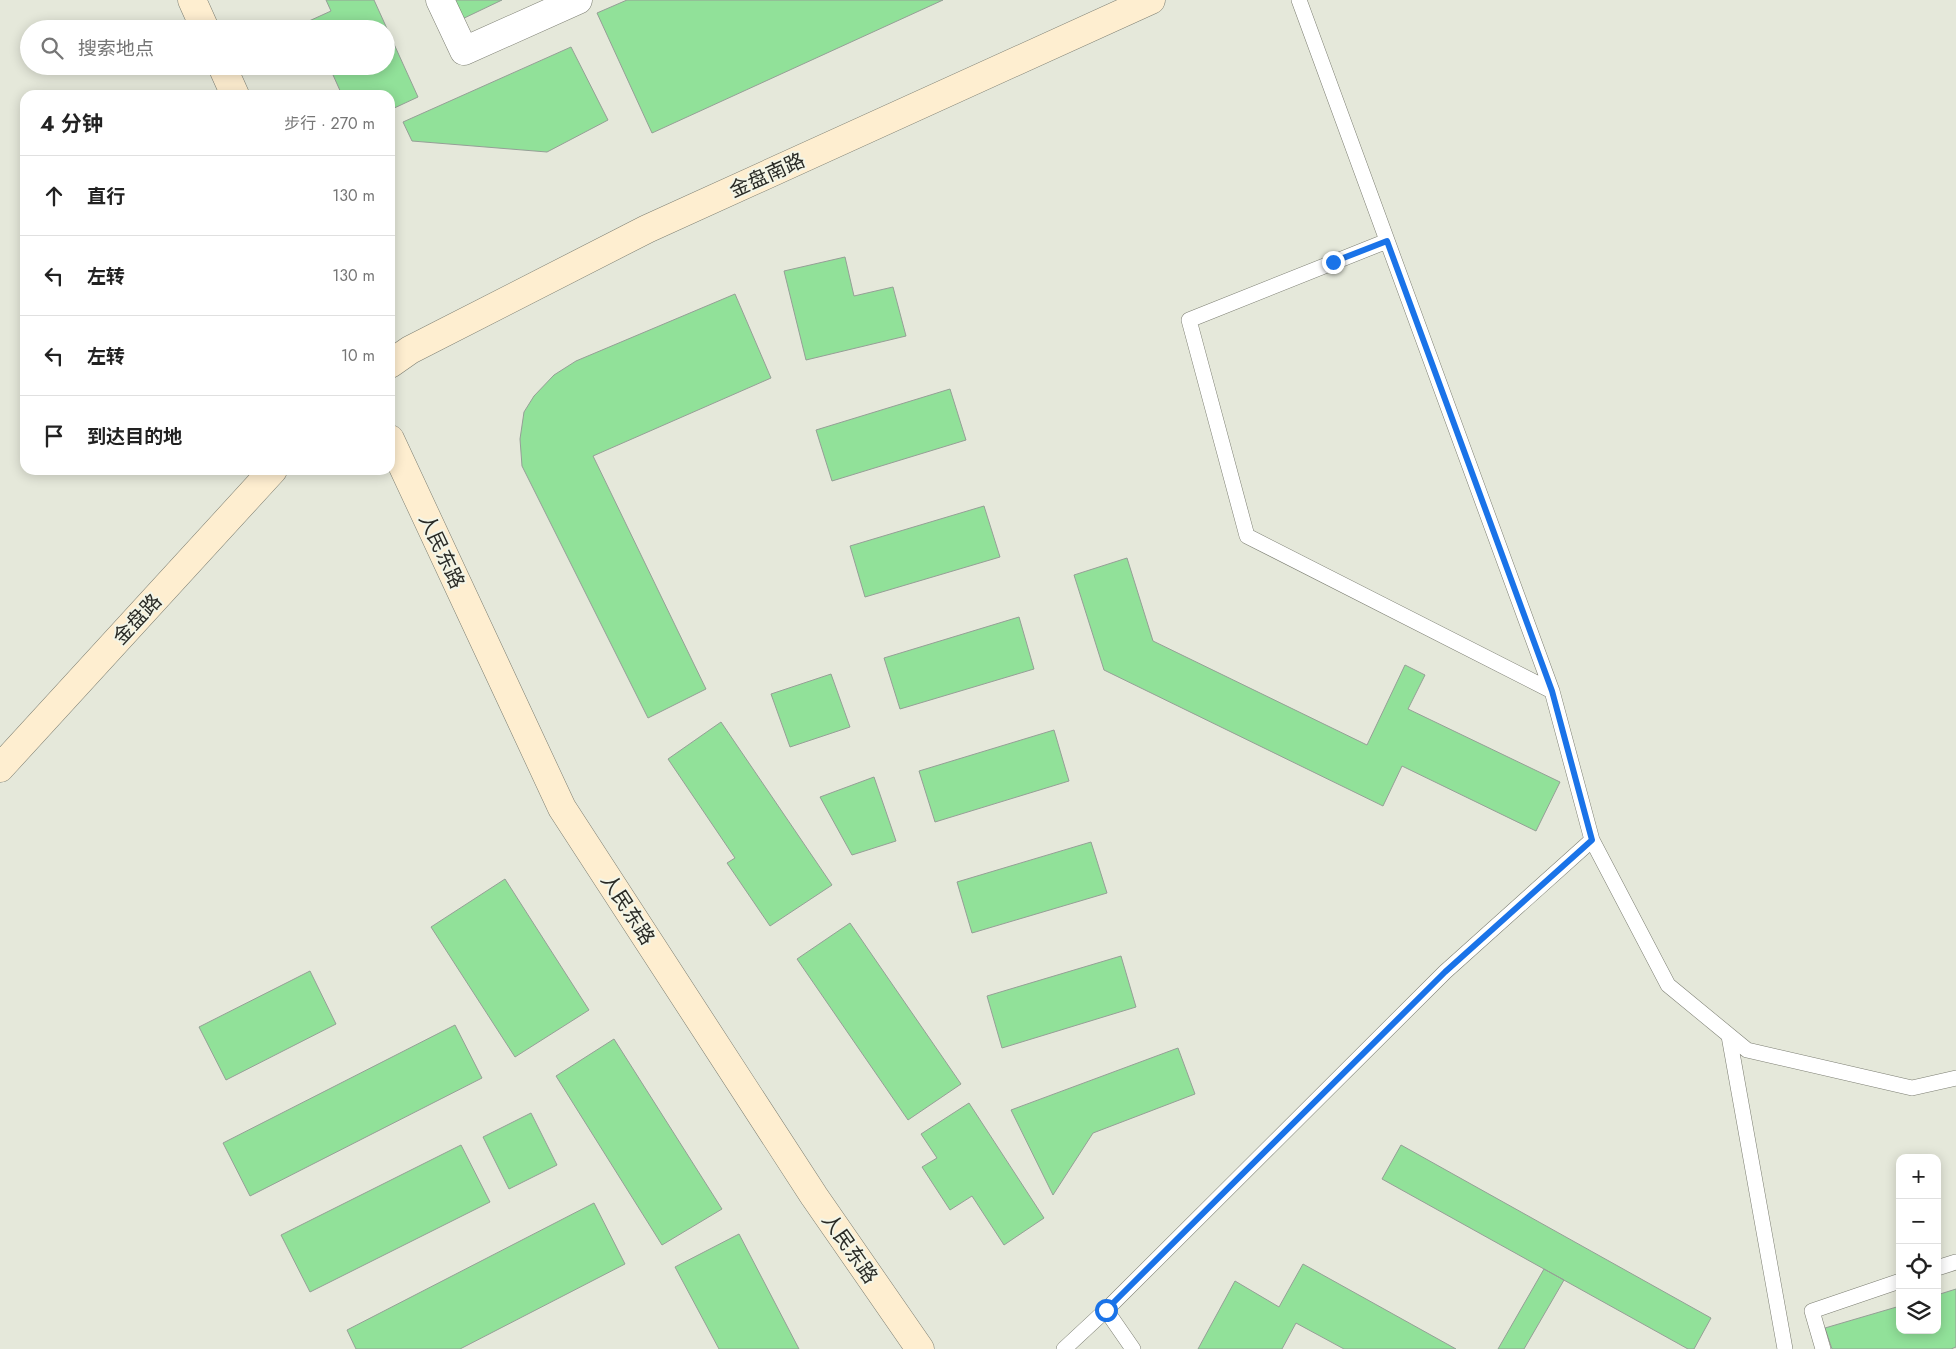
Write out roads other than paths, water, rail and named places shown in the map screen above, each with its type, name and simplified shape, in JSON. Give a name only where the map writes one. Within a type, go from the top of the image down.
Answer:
[{"type":"main road","points":[[192,0],[201,20]]},
{"type":"main road","name":"金盘南路","points":[[395,360],[410,350],[647,229],[1140,2]]},
{"type":"main road","points":[[226,75],[233,90]]},
{"type":"main road","name":"人民东路","points":[[395,450],[562,808],[814,1196],[915,1347]]},
{"type":"main road","name":"金盘路","points":[[0,768],[268,475]]},
{"type":"street","points":[[440,0],[464,51],[578,0]]},
{"type":"lane","points":[[1299,0],[1552,691],[1592,840],[1668,985],[1747,1050],[1912,1088],[1956,1078]]},
{"type":"lane","points":[[1387,241],[1188,320],[1247,536],[1552,691]]},
{"type":"lane","points":[[1064,1349],[1106,1310],[1445,972],[1592,840]]},
{"type":"lane","points":[[1729,1036],[1785,1349]]},
{"type":"lane","points":[[1941,1267],[1956,1262]]},
{"type":"lane","points":[[1823,1349],[1812,1311],[1896,1282]]},
{"type":"lane","points":[[1106,1310],[1133,1349]]}]
